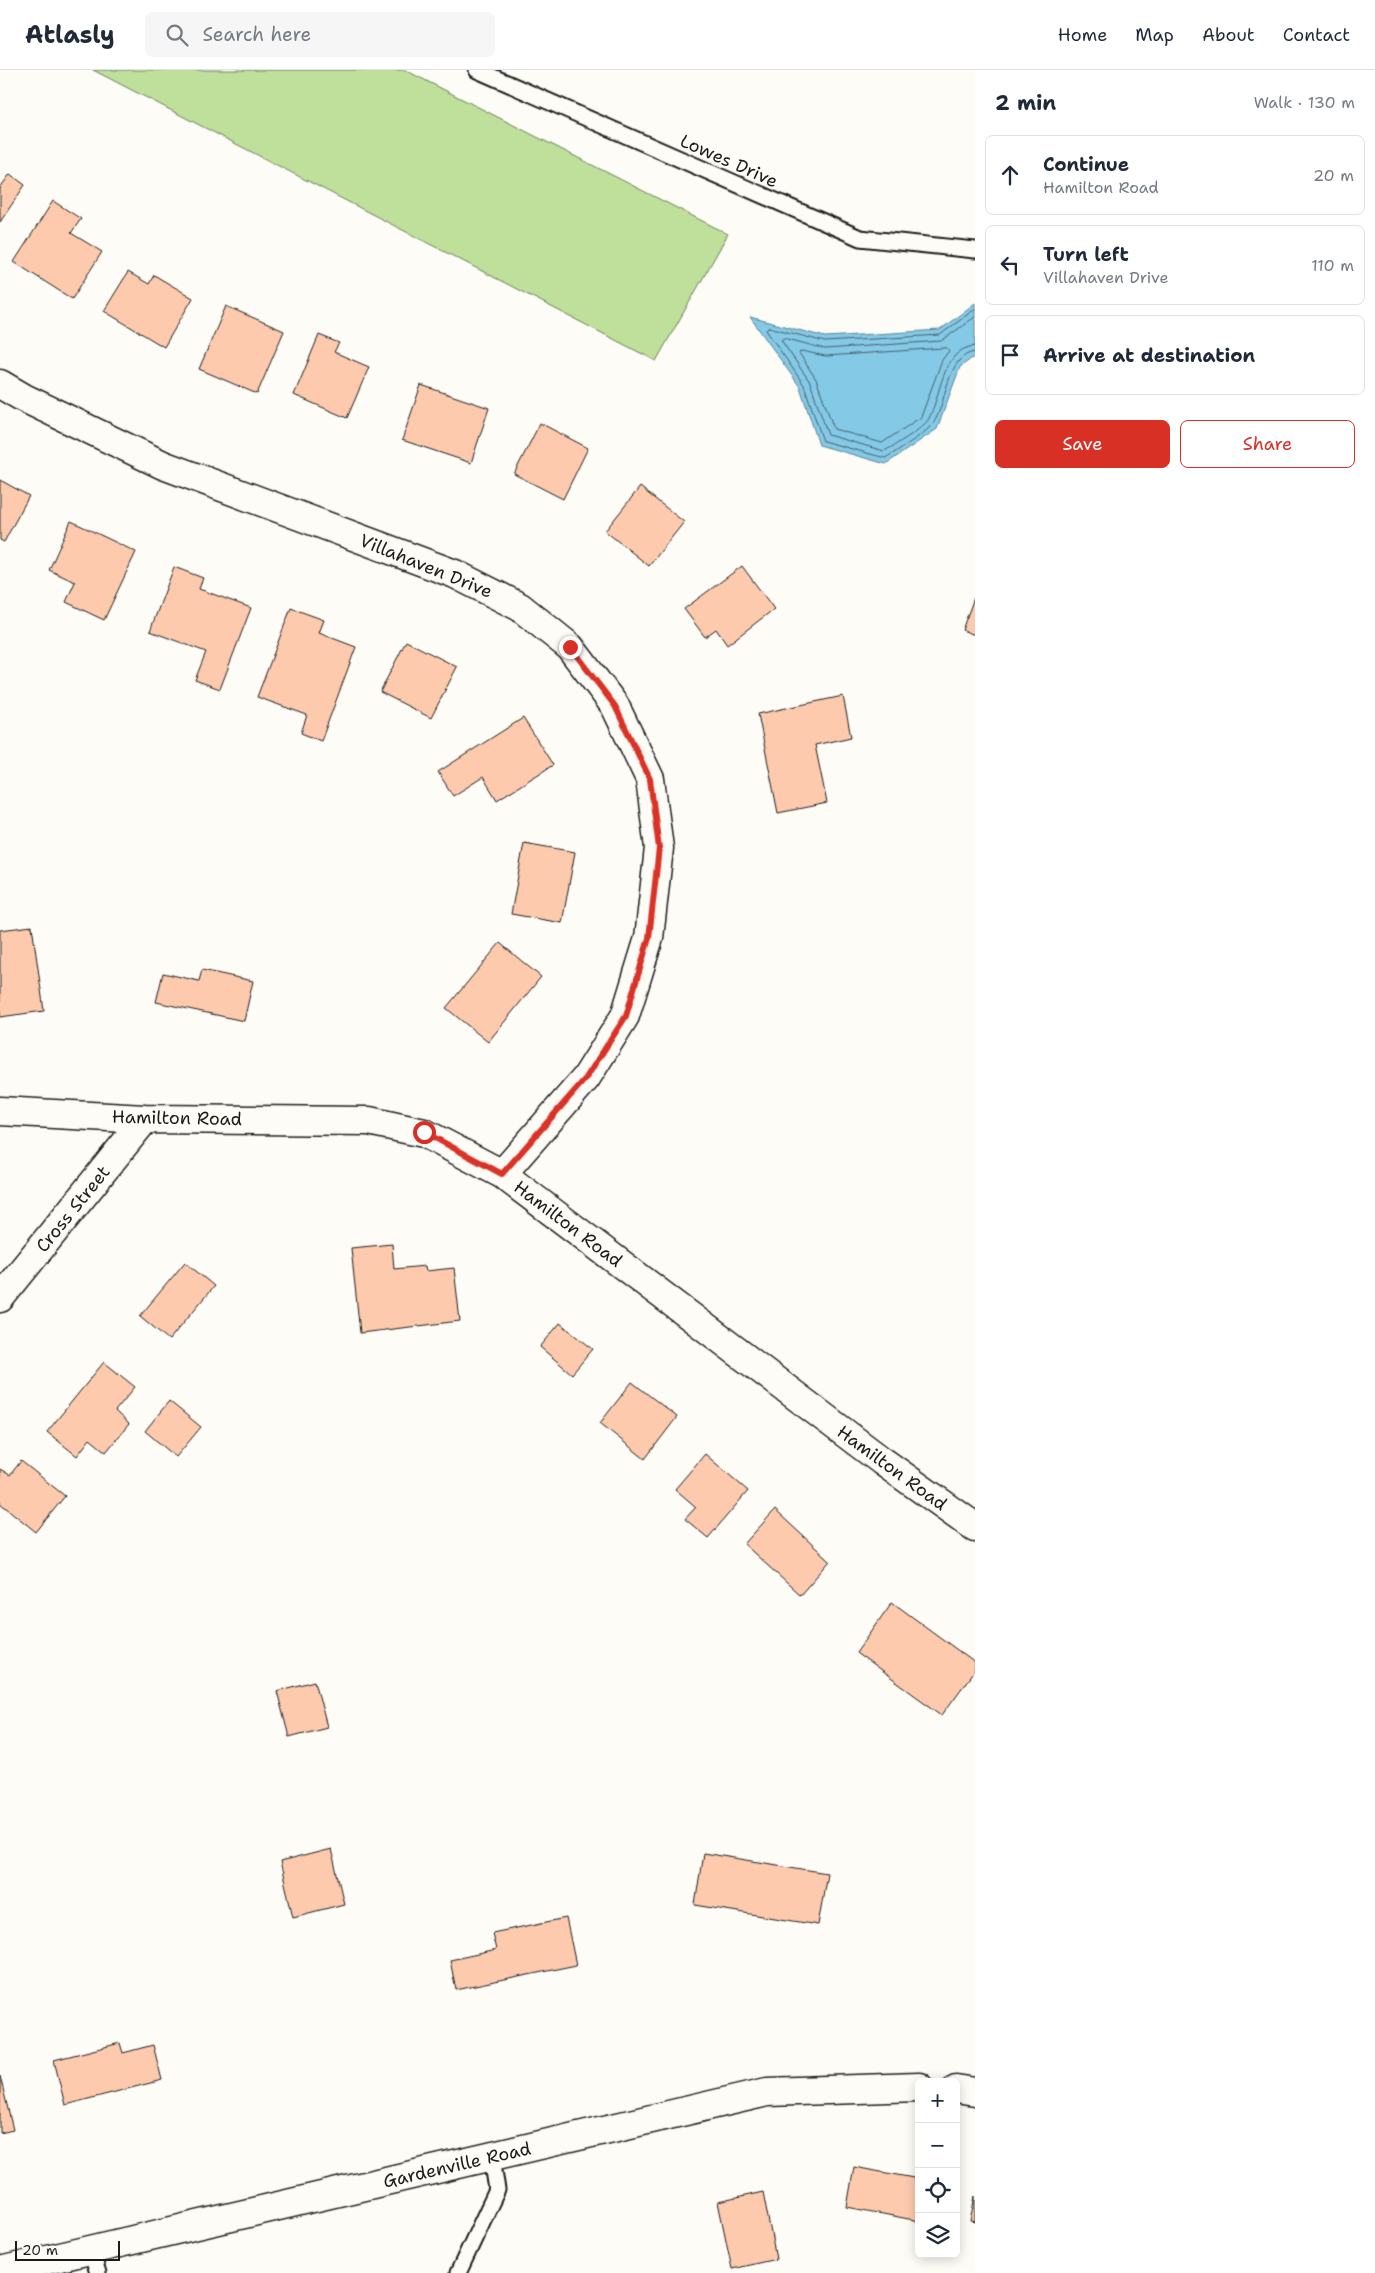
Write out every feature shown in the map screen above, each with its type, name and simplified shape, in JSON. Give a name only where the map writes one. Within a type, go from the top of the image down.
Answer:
[{"type":"street","name":"Villahaven Drive","points":[[0,384],[24,398],[162,465],[455,574],[520,607],[570,647],[615,706],[650,779],[659,848],[649,938],[626,1016],[586,1078],[502,1174]]},
{"type":"street","name":"Hamilton Road","points":[[0,1111],[145,1119],[369,1121],[424,1132],[502,1174],[882,1461],[975,1528]]},
{"type":"street","name":"Cross Street","points":[[0,1298],[145,1119]]},
{"type":"street","name":"Gardenville Road","points":[[0,2271],[95,2262],[492,2157],[767,2092],[915,2087]]},
{"type":"street","points":[[960,2090],[975,2092]]},
{"type":"lane","name":"Lowes Drive","points":[[477,70],[860,238],[975,250]]},
{"type":"lane","points":[[458,2273],[497,2190],[492,2157]]},
{"type":"green space","points":[[93,70],[405,70],[728,234],[656,361]]},
{"type":"water","points":[[975,303],[975,356],[960,367],[937,429],[886,464],[819,445],[800,387],[750,317],[825,337],[940,330]]},
{"type":"building","points":[[10,174],[25,185],[0,222],[0,188]]},
{"type":"building","points":[[53,201],[81,219],[71,233],[102,252],[72,299],[14,262]]},
{"type":"building","points":[[128,272],[149,284],[154,275],[193,298],[164,347],[104,311]]},
{"type":"building","points":[[226,306],[284,331],[257,394],[199,369]]},
{"type":"building","points":[[319,335],[339,343],[334,352],[369,367],[347,418],[294,395]]},
{"type":"building","points":[[421,385],[489,408],[471,463],[402,440]]},
{"type":"building","points":[[540,423],[588,448],[563,499],[514,474]]},
{"type":"building","points":[[0,480],[29,496],[4,542],[0,540]]},
{"type":"building","points":[[640,487],[684,522],[649,566],[605,531]]},
{"type":"building","points":[[71,521],[136,552],[104,620],[66,602],[75,582],[49,570]]},
{"type":"building","points":[[742,566],[774,609],[727,645],[716,629],[705,637],[684,609]]},
{"type":"building","points":[[174,567],[203,578],[199,589],[251,608],[220,689],[195,680],[206,652],[150,631]]},
{"type":"building","points":[[975,595],[975,635],[962,630]]},
{"type":"building","points":[[291,608],[324,620],[319,633],[356,647],[321,741],[301,733],[307,715],[257,697]]},
{"type":"building","points":[[406,641],[457,667],[431,718],[380,692]]},
{"type":"building","points":[[843,696],[851,737],[815,745],[827,803],[778,813],[758,714]]},
{"type":"building","points":[[523,718],[553,765],[497,800],[483,777],[453,796],[438,772]]},
{"type":"building","points":[[524,843],[575,852],[562,923],[511,914]]},
{"type":"building","points":[[32,926],[44,1011],[0,1017],[0,930]]},
{"type":"building","points":[[500,943],[541,977],[488,1042],[446,1008]]},
{"type":"building","points":[[202,970],[253,981],[244,1021],[156,1002],[163,973],[199,981]]},
{"type":"building","points":[[392,1244],[394,1269],[425,1266],[426,1271],[454,1268],[460,1321],[360,1333],[351,1248]]},
{"type":"building","points":[[185,1262],[214,1286],[169,1340],[140,1316]]},
{"type":"building","points":[[560,1323],[593,1349],[572,1374],[540,1347]]},
{"type":"building","points":[[104,1362],[135,1387],[115,1411],[129,1424],[106,1452],[90,1439],[77,1456],[47,1432]]},
{"type":"building","points":[[632,1382],[677,1417],[645,1459],[600,1423]]},
{"type":"building","points":[[169,1401],[201,1427],[176,1457],[145,1431]]},
{"type":"building","points":[[705,1454],[748,1491],[708,1538],[685,1519],[696,1507],[675,1489]]},
{"type":"building","points":[[21,1461],[65,1496],[36,1532],[0,1503],[0,1469],[10,1475]]},
{"type":"building","points":[[775,1510],[830,1561],[800,1595],[744,1544]]},
{"type":"building","points":[[892,1602],[975,1663],[975,1670],[942,1715],[856,1653]]},
{"type":"building","points":[[315,1681],[327,1727],[289,1737],[277,1691]]},
{"type":"building","points":[[331,1849],[344,1904],[293,1917],[280,1862]]},
{"type":"building","points":[[703,1853],[827,1873],[818,1925],[695,1905]]},
{"type":"building","points":[[566,1918],[576,1965],[456,1990],[450,1960],[496,1950],[492,1933]]},
{"type":"building","points":[[120,2043],[123,2053],[153,2045],[162,2080],[65,2105],[54,2060]]},
{"type":"building","points":[[0,2076],[13,2130],[0,2133]]},
{"type":"building","points":[[854,2167],[915,2178],[915,2220],[847,2207]]},
{"type":"building","points":[[763,2192],[776,2259],[732,2269],[718,2202]]},
{"type":"building","points":[[975,2196],[975,2222],[970,2221]]},
{"type":"route","points":[[424,1132],[502,1174],[586,1078],[626,1016],[649,938],[659,848],[650,779],[615,706],[570,647]]}]
